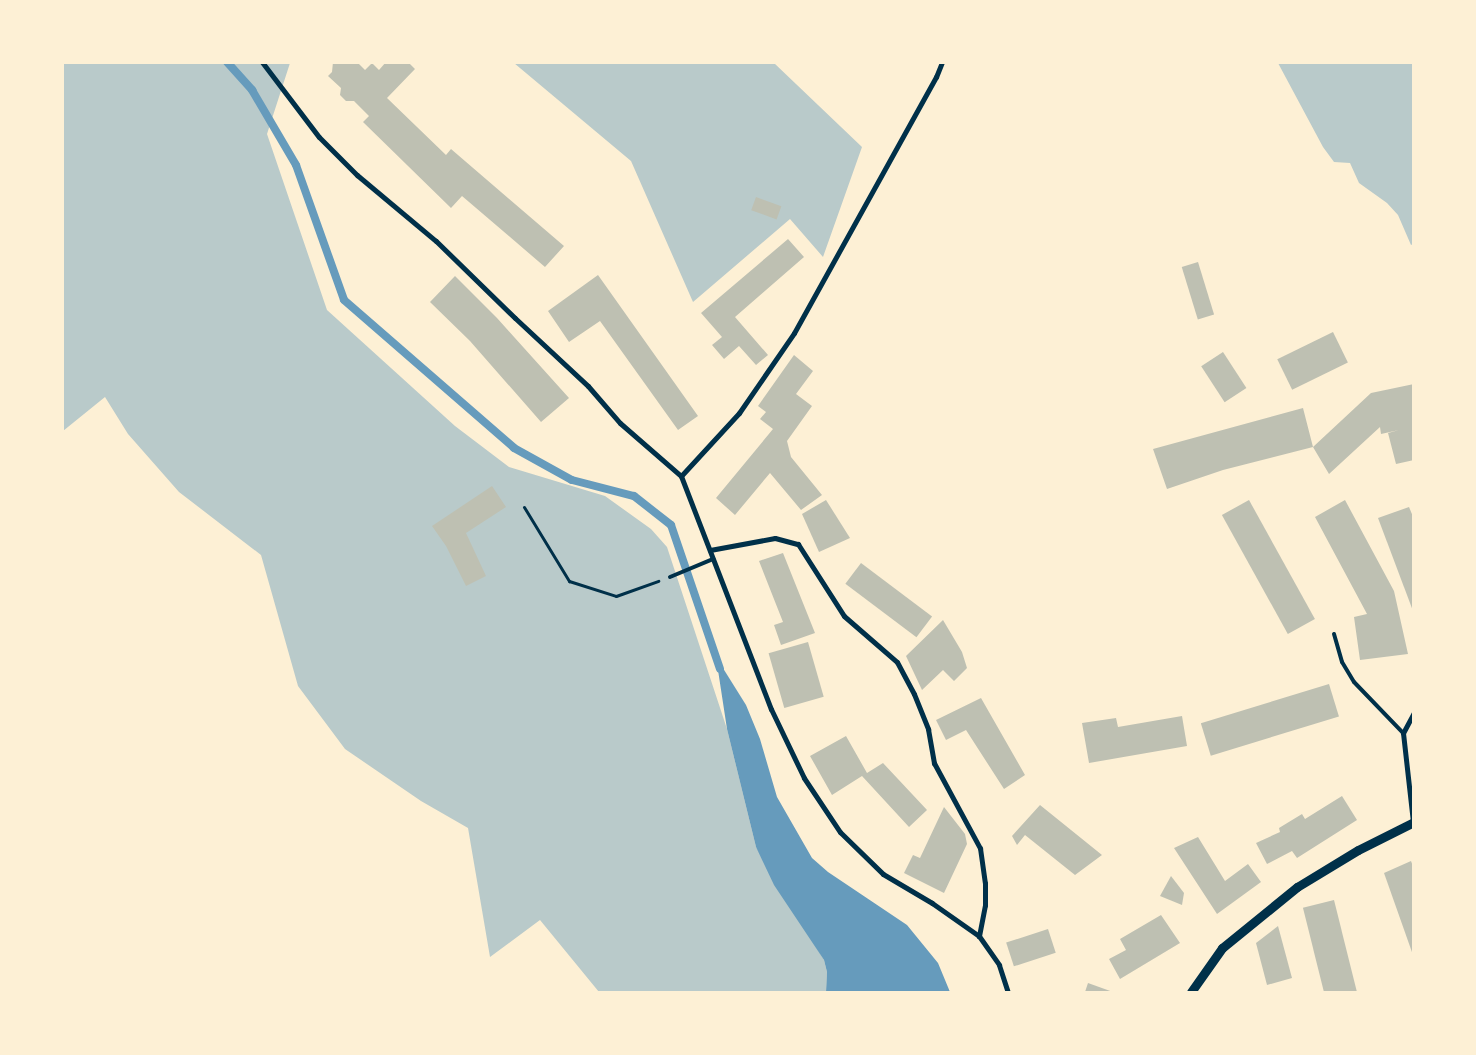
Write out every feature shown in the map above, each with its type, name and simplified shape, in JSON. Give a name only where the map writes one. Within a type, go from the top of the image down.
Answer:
[{"type":"street","points":[[262,62],[319,137],[357,175],[436,241],[514,318],[588,386],[620,423],[681,476],[771,709],[804,778],[840,832],[883,874],[932,903],[979,936],[1000,965],[1008,992]]},
{"type":"street","points":[[681,476],[739,413],[794,333],[936,77],[942,62]]},
{"type":"street","points":[[710,550],[776,538],[798,544],[844,616],[897,662],[928,729],[934,763],[980,848],[985,882],[985,905],[979,936]]},
{"type":"street","points":[[1191,992],[1222,948],[1297,888],[1358,850],[1413,822],[1403,733],[1414,712]]},
{"type":"lane","points":[[670,577],[713,559]]},
{"type":"lane","points":[[1334,634],[1342,662],[1354,682],[1403,733]]},
{"type":"path","points":[[524,507],[569,581],[616,596],[670,577]]},
{"type":"shaded area","points":[[62,63],[290,63],[267,134],[327,310],[455,426],[509,467],[605,496],[651,529],[667,547],[727,729],[756,847],[824,960],[827,972],[826,992],[599,992],[540,920],[490,957],[468,828],[421,801],[345,749],[298,686],[261,555],[179,492],[128,434],[105,397],[63,431]]},
{"type":"shaded area","points":[[514,63],[774,63],[862,147],[823,257],[790,219],[693,302],[631,161]]},
{"type":"shaded area","points":[[1278,63],[1413,63],[1413,244],[1411,245],[1398,215],[1387,203],[1359,183],[1350,163],[1334,162],[1323,147]]},
{"type":"water","points":[[716,657],[746,705],[760,739],[777,797],[812,858],[828,872],[907,925],[938,963],[950,992],[826,992],[827,972],[824,960],[774,885],[756,847],[727,729]]},
{"type":"building","points":[[333,62],[357,62],[365,70],[372,63],[379,70],[386,62],[408,62],[415,69],[387,98],[446,155],[451,149],[564,246],[545,267],[462,196],[451,208],[363,122],[369,116],[354,101],[346,101],[340,95],[341,88],[328,76],[332,72]]},
{"type":"building","points":[[756,197],[781,206],[777,219],[751,210]]},
{"type":"building","points":[[788,239],[804,257],[735,317],[768,355],[756,365],[739,346],[724,359],[712,345],[722,337],[701,313]]},
{"type":"building","points":[[1198,262],[1214,315],[1198,320],[1182,267]]},
{"type":"building","points":[[598,275],[698,416],[678,430],[600,321],[569,342],[548,311]]},
{"type":"building","points":[[455,276],[497,318],[569,398],[541,422],[470,341],[430,302]]},
{"type":"building","points":[[1333,332],[1348,363],[1292,390],[1277,359]]},
{"type":"building","points":[[1223,352],[1246,388],[1225,402],[1201,366]]},
{"type":"building","points":[[794,355],[813,371],[796,394],[812,406],[787,441],[791,457],[822,495],[801,510],[770,473],[735,515],[716,498],[773,429],[760,419],[766,412],[758,406]]},
{"type":"building","points":[[1414,384],[1414,427],[1412,427],[1414,460],[1396,464],[1388,433],[1399,430],[1381,434],[1380,427],[1329,474],[1313,447],[1371,393]]},
{"type":"building","points":[[1303,408],[1313,447],[1223,470],[1167,489],[1153,449]]},
{"type":"building","points":[[492,486],[506,507],[466,533],[486,576],[466,586],[446,546],[432,526]]},
{"type":"building","points":[[826,500],[850,538],[819,552],[802,514]]},
{"type":"building","points":[[1249,500],[1315,619],[1288,634],[1222,515]]},
{"type":"building","points":[[1345,500],[1394,591],[1408,654],[1360,660],[1354,617],[1367,614],[1315,517]]},
{"type":"building","points":[[1409,507],[1414,519],[1413,611],[1378,518]]},
{"type":"building","points":[[783,553],[815,633],[781,645],[774,625],[783,622],[759,561]]},
{"type":"building","points":[[861,563],[932,617],[916,637],[845,584]]},
{"type":"building","points":[[943,620],[962,652],[967,668],[954,681],[943,670],[922,690],[906,656]]},
{"type":"building","points":[[808,642],[824,697],[784,708],[769,653]]},
{"type":"building","points":[[1329,684],[1339,717],[1211,756],[1201,723]]},
{"type":"building","points":[[981,698],[1025,775],[1004,789],[966,730],[946,740],[936,720]]},
{"type":"building","points":[[1182,716],[1187,746],[1089,763],[1082,723],[1116,718],[1118,727]]},
{"type":"building","points":[[846,736],[867,773],[883,763],[927,810],[909,827],[862,776],[832,795],[810,756]]},
{"type":"building","points":[[1342,796],[1357,820],[1297,858],[1292,851],[1267,864],[1256,843],[1280,832],[1279,828],[1302,814],[1305,819]]},
{"type":"building","points":[[1040,805],[1102,855],[1075,875],[1025,835],[1017,845],[1012,836]]},
{"type":"building","points":[[944,807],[965,834],[967,844],[944,893],[904,873],[913,855],[920,858]]},
{"type":"building","points":[[1198,837],[1225,881],[1248,864],[1261,882],[1217,914],[1174,848]]},
{"type":"building","points":[[1411,861],[1414,869],[1413,955],[1384,873]]},
{"type":"building","points":[[1171,876],[1184,893],[1182,905],[1160,896]]},
{"type":"building","points":[[1334,900],[1357,992],[1324,992],[1303,908]]},
{"type":"building","points":[[1161,915],[1180,943],[1120,979],[1109,959],[1126,950],[1120,939]]},
{"type":"building","points":[[1278,926],[1292,978],[1267,985],[1256,943]]},
{"type":"building","points":[[1048,929],[1056,953],[1014,966],[1006,943]]},
{"type":"building","points":[[1088,983],[1113,992],[1085,992]]},
{"type":"waterway","points":[[227,62],[252,90],[296,165],[344,300],[514,448],[572,480],[634,496],[671,525],[720,669]]}]
